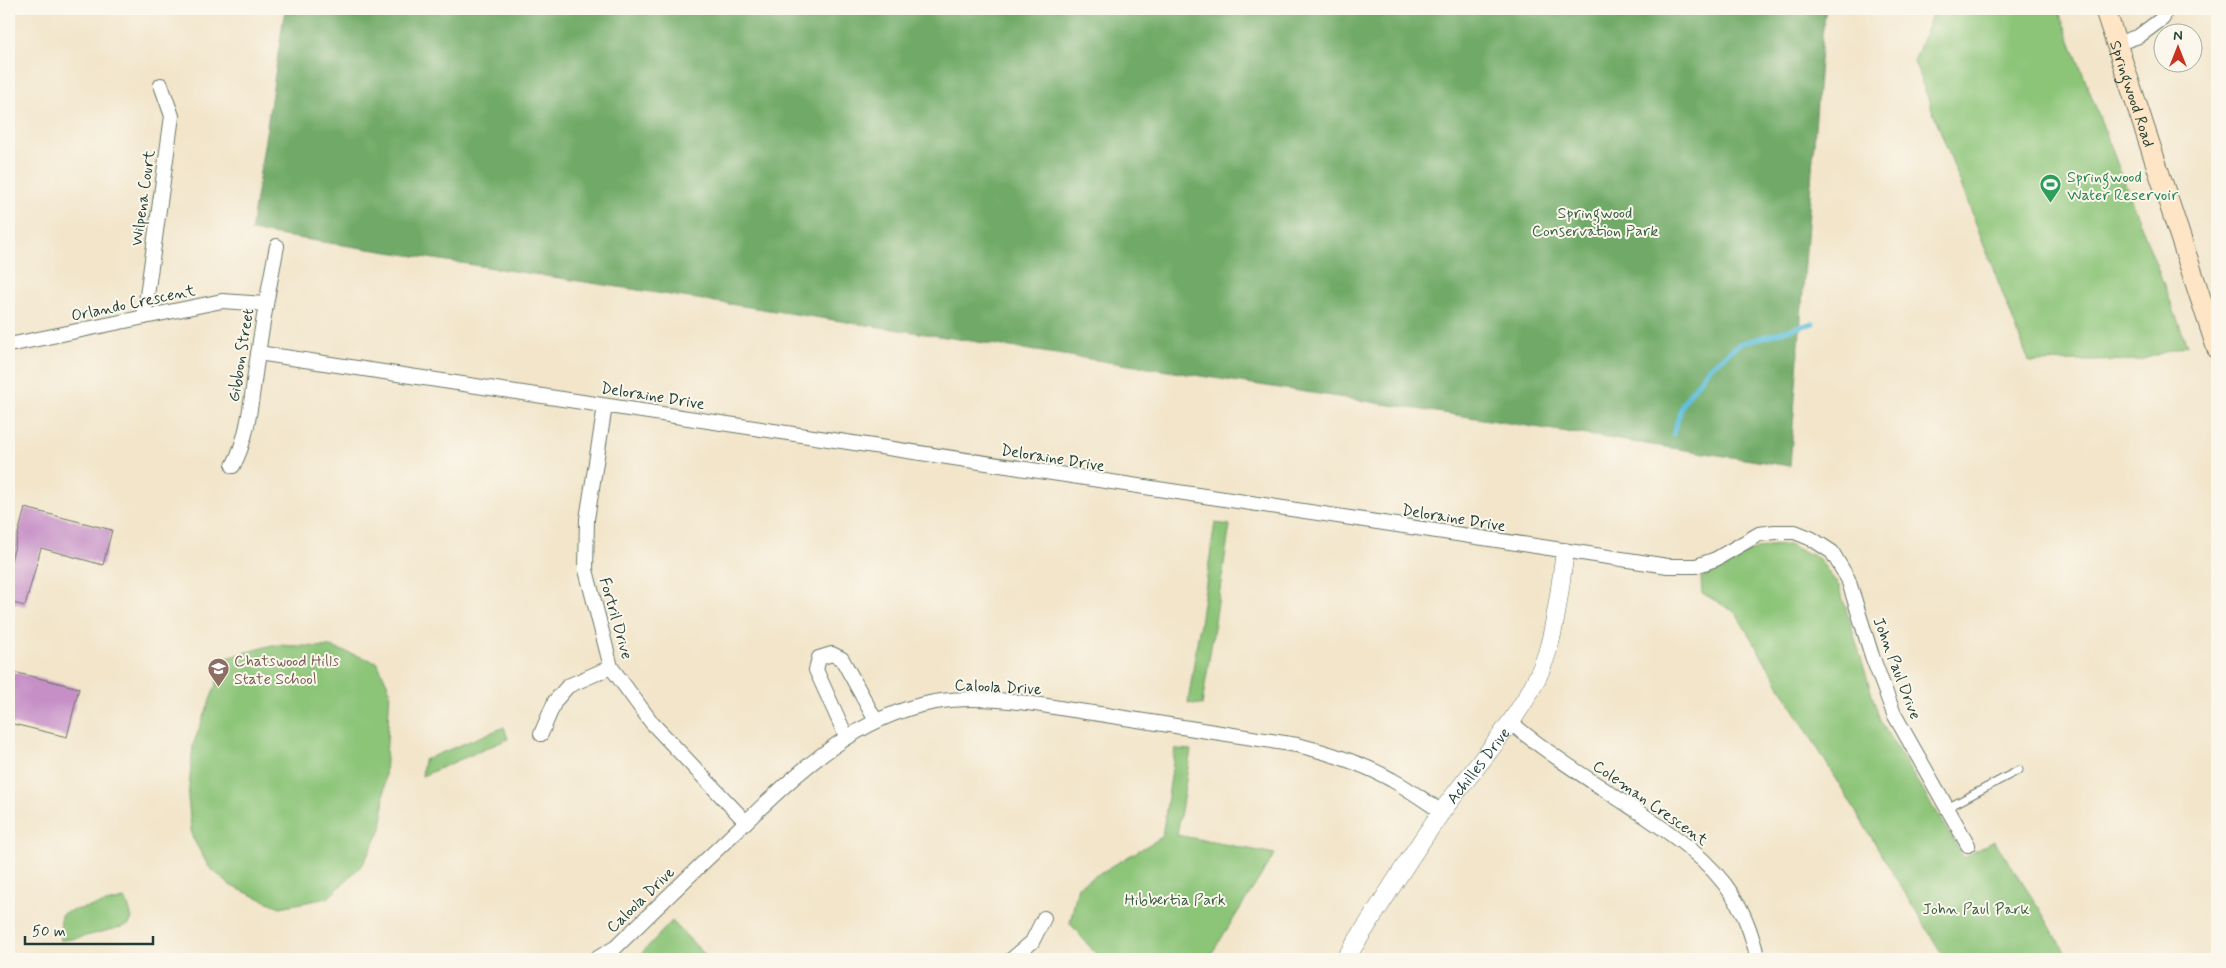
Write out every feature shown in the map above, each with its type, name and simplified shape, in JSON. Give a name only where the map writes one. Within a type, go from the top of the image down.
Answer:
[{"type":"main road","name":"Springwood Road","points":[[2105,9],[2217,348]]},
{"type":"street","points":[[2116,44],[2139,36],[2163,18],[2165,9]]},
{"type":"street","name":"Wilpena Court","points":[[144,317],[172,116],[161,85]]},
{"type":"street","name":"Gibbon Street","points":[[233,466],[240,454],[246,433],[265,304],[277,246]]},
{"type":"street","name":"Orlando Crescent","points":[[9,345],[222,301],[265,304]]},
{"type":"street","name":"Deloraine Drive","points":[[258,353],[1565,552],[1668,566],[1696,566],[1716,560],[1759,534],[1776,532],[1794,532],[1812,539],[1832,552]]},
{"type":"street","name":"Fortril Drive","points":[[605,406],[587,519],[586,570],[611,666],[652,723],[746,822]]},
{"type":"street","name":"Achilles Drive","points":[[1345,959],[1442,812],[1510,722],[1534,684],[1547,653],[1558,600],[1565,552]]},
{"type":"street","name":"John Paul Drive","points":[[1832,552],[1848,579],[1872,656],[1894,714],[1968,845]]},
{"type":"street","points":[[846,736],[816,670],[819,658],[832,654],[842,659],[876,721]]},
{"type":"street","points":[[542,734],[555,701],[568,686],[611,666]]},
{"type":"street","name":"Caloola Drive","points":[[596,959],[616,947],[746,822],[808,766],[846,736],[876,721],[935,702],[973,700],[1021,702],[1297,745],[1333,754],[1368,767],[1393,780],[1442,812]]},
{"type":"street","name":"Coleman Crescent","points":[[1510,722],[1542,748],[1679,840],[1712,868],[1733,896],[1750,928],[1758,959]]},
{"type":"street","points":[[1012,959],[1032,942],[1044,918]]},
{"type":"lane","points":[[1947,808],[2020,770]]},
{"type":"green space","name":"Springwood Conservation Park","points":[[285,9],[1826,9],[1822,35],[1790,466],[251,231]]},
{"type":"green space","name":"Springwood Water Reservoir","points":[[1934,9],[2058,9],[2187,345],[2140,360],[2029,362],[1914,62]]},
{"type":"green space","points":[[1215,523],[1230,525],[1202,705],[1188,703]]},
{"type":"green space","name":"John Paul Park","points":[[1789,545],[1818,558],[1839,586],[1880,721],[1964,858],[1994,840],[2039,908],[2069,959],[1945,959],[1735,612],[1702,593],[1701,578],[1719,571],[1746,553],[1767,546]]},
{"type":"green space","points":[[272,645],[331,647],[377,662],[390,690],[382,828],[363,864],[328,898],[280,907],[231,886],[209,867],[192,837],[188,798],[193,745],[226,658]]},
{"type":"green space","points":[[504,727],[508,739],[422,776],[424,760]]},
{"type":"green space","name":"Hibbertia Park","points":[[1175,749],[1191,750],[1177,835],[1275,854],[1208,959],[1100,959],[1070,923],[1078,886],[1162,837]]},
{"type":"green space","points":[[124,899],[127,902],[132,918],[129,925],[82,937],[60,940],[61,915],[66,912]]},
{"type":"green space","points":[[672,921],[709,959],[639,959],[639,956]]},
{"type":"building","points":[[25,508],[112,530],[103,565],[41,548],[25,606],[9,602],[9,568]]},
{"type":"building","points":[[9,671],[79,688],[67,737],[9,723]]},
{"type":"waterway","points":[[1673,434],[1683,403],[1708,369],[1739,344],[1813,323]]},
{"type":"place","name":"Springwood Water Reservoir","points":[[2051,204]]},
{"type":"place","name":"Chatswood Hills State School","points":[[218,688]]}]
